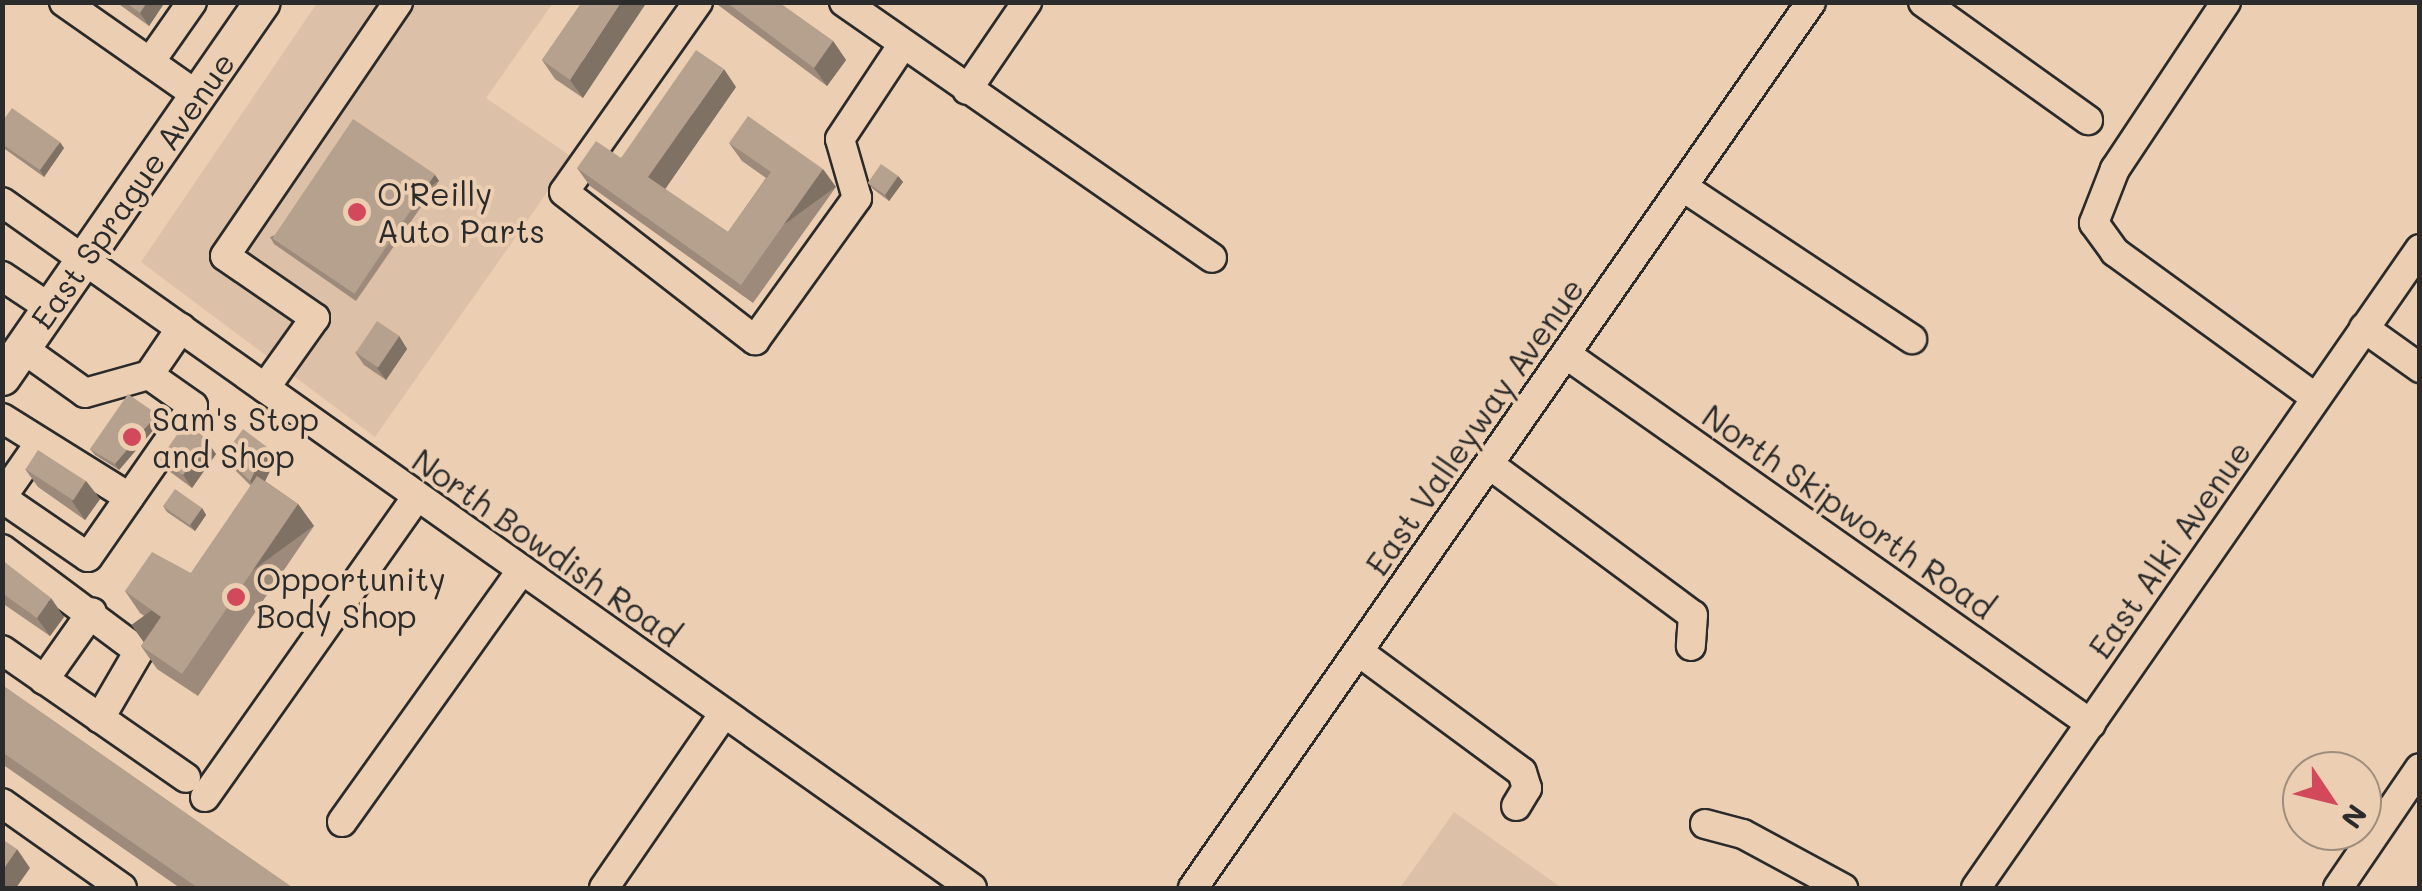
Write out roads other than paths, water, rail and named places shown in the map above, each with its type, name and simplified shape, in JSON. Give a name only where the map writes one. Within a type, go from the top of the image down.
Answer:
[{"type":"main road","name":"East Sprague Avenue","points":[[12,362],[262,2]]},
{"type":"street","points":[[64,2],[197,95]]},
{"type":"street","points":[[150,62],[192,2]]},
{"type":"street","points":[[265,388],[315,318],[225,256],[398,2]]},
{"type":"street","points":[[698,2],[564,192],[755,340],[857,198],[840,138],[903,44]]},
{"type":"street","points":[[844,2],[1212,258]]},
{"type":"street","points":[[968,90],[1028,2]]},
{"type":"street","name":"East Valleyway Avenue","points":[[1194,888],[1811,2]]},
{"type":"street","points":[[1923,2],[2088,120]]},
{"type":"street","points":[[2226,2],[2115,169],[2094,223],[2115,252],[2316,398]]},
{"type":"street","points":[[1683,186],[1912,340]]},
{"type":"street","name":"North Bowdish Road","points":[[3,204],[972,888]]},
{"type":"street","name":"East Alki Avenue","points":[[1976,888],[2420,249]]},
{"type":"street","points":[[2,276],[50,308]]},
{"type":"street","points":[[12,362],[85,392],[149,374],[181,328]]},
{"type":"street","points":[[2364,328],[2420,368]]},
{"type":"street","name":"North Skipworth Road","points":[[1566,355],[2091,724]]},
{"type":"street","points":[[39,444],[2,498],[88,557],[193,406],[149,374]]},
{"type":"street","points":[[2,418],[39,444],[52,442],[129,497]]},
{"type":"street","points":[[1490,465],[1693,615],[1691,646]]},
{"type":"street","points":[[2,650],[196,788],[416,496]]},
{"type":"street","points":[[2,549],[140,651],[100,718]]},
{"type":"street","points":[[342,822],[521,571]]},
{"type":"street","points":[[44,680],[92,612]]},
{"type":"street","points":[[1359,652],[1522,772],[1527,788],[1516,806]]},
{"type":"street","points":[[604,888],[723,715]]},
{"type":"street","points":[[2338,888],[2420,768]]},
{"type":"street","points":[[2,803],[122,888]]},
{"type":"street","points":[[1706,824],[1742,834],[1843,888]]},
{"type":"place","name":"O'Reilly Auto Parts","points":[[357,212]]},
{"type":"place","name":"Sam's Stop and Shop","points":[[132,437]]},
{"type":"place","name":"Opportunity Body Shop","points":[[236,597]]}]
